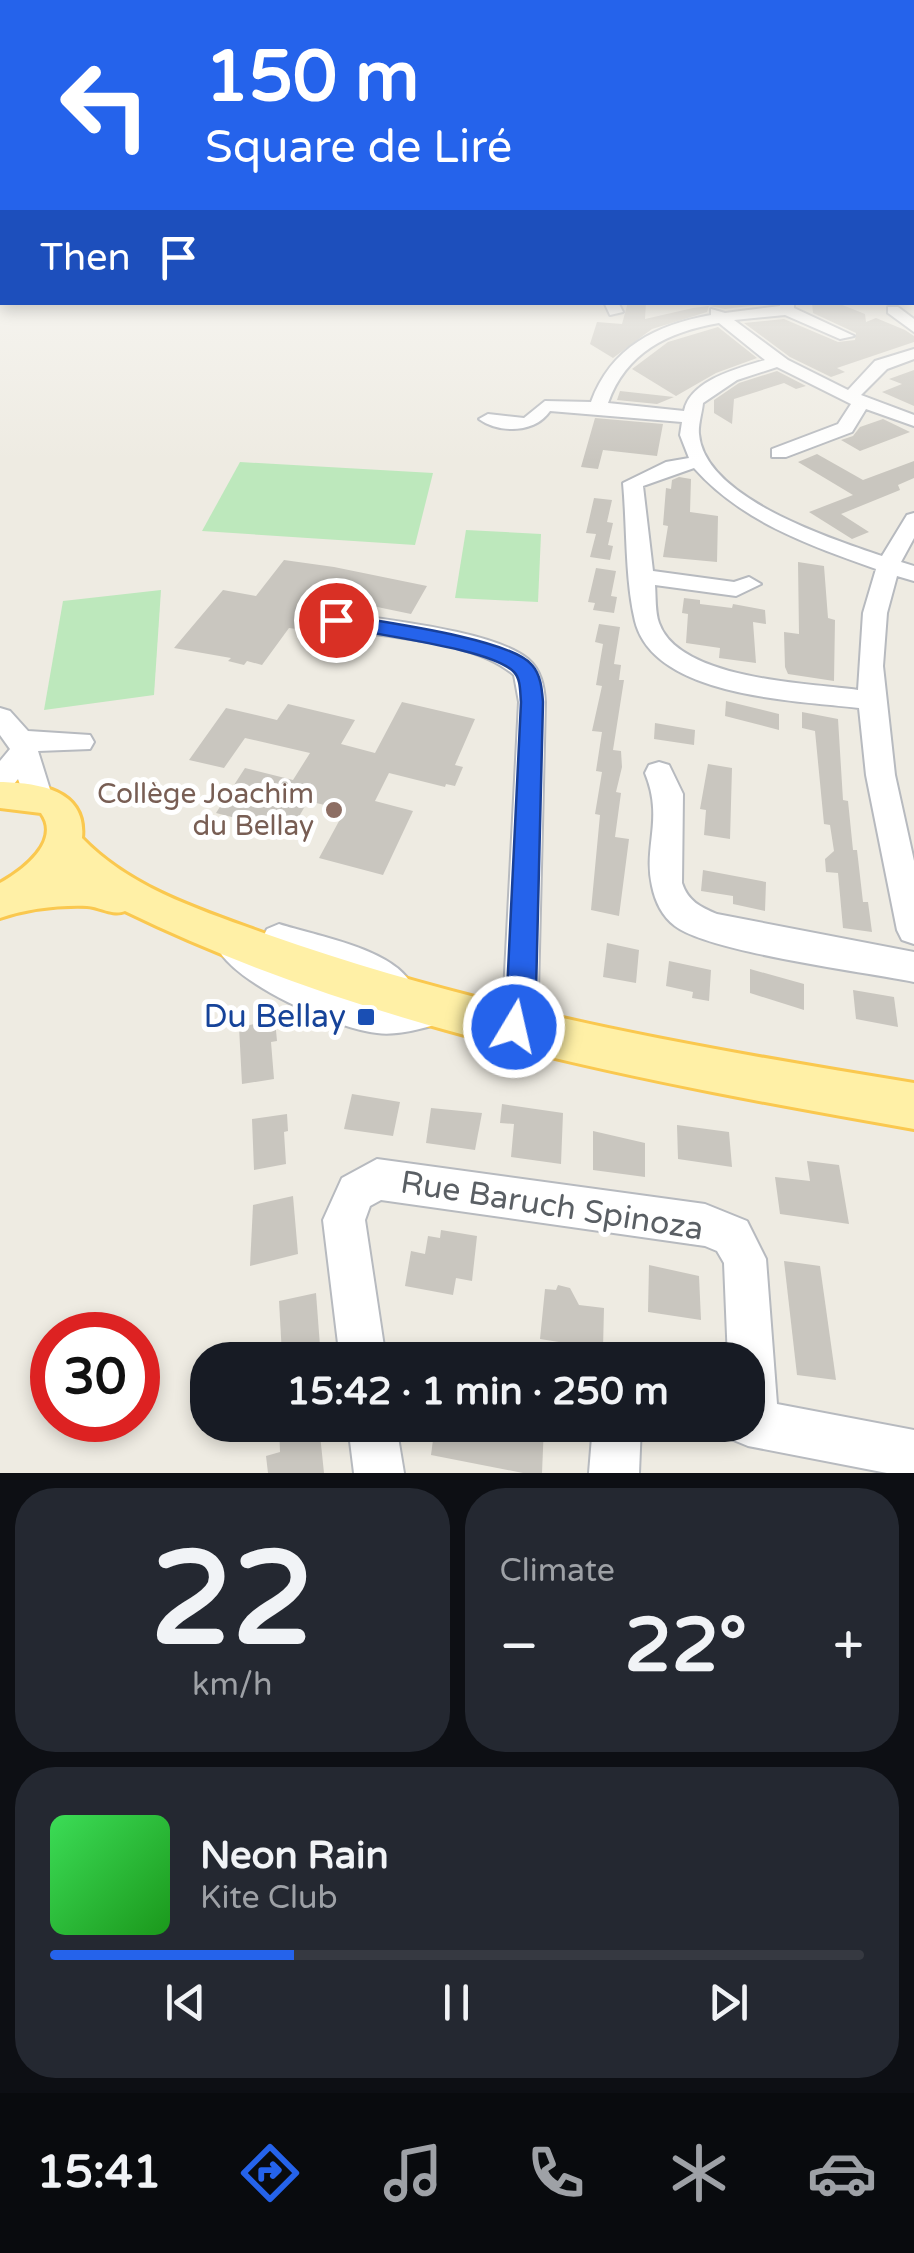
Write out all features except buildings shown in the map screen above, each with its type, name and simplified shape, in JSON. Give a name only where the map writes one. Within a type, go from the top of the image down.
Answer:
[{"type":"main road","points":[[0,795],[37,796],[52,803],[66,828],[64,844],[40,879],[9,898]]},
{"type":"main road","points":[[64,844],[97,876],[190,922]]},
{"type":"main road","points":[[9,898],[90,890],[425,1003],[514,1027],[762,1081],[914,1106]]},
{"type":"street","points":[[598,407],[609,373],[633,349],[698,324]]},
{"type":"street","points":[[729,324],[780,361],[914,422]]},
{"type":"street","points":[[822,324],[846,336]]},
{"type":"street","points":[[779,453],[845,428],[858,399],[882,365],[914,354]]},
{"type":"street","points":[[780,361],[714,385],[695,401],[686,430],[697,462],[730,492],[783,525],[902,570]]},
{"type":"street","points":[[488,419],[526,424],[535,420],[544,406],[598,407],[687,417]]},
{"type":"street","points":[[697,462],[673,466],[633,484],[647,623],[659,643],[687,665],[723,680],[872,701]]},
{"type":"street","points":[[914,519],[902,570],[870,635],[880,772],[914,930]]},
{"type":"street","points":[[642,576],[736,589],[749,584]]},
{"type":"street","points":[[336,620],[494,652],[524,668],[532,702],[521,992],[514,1027]]},
{"type":"street","points":[[0,718],[22,746],[37,796]]},
{"type":"street","points":[[22,746],[80,742]]},
{"type":"street","points":[[0,781],[22,746]]},
{"type":"street","points":[[659,774],[670,793],[671,807],[667,886],[676,910],[687,920],[914,967]]},
{"type":"street","name":"Rue Baruch Spinoza","points":[[361,1342],[344,1220],[356,1192],[378,1179],[705,1225],[732,1236],[745,1259],[748,1342]]},
{"type":"street","name":"Rue Baruch Spinoza","points":[[765,1426],[914,1454]]},
{"type":"street","points":[[374,1442],[379,1473]]},
{"type":"street","points":[[614,1473],[616,1442]]},
{"type":"green space","points":[[240,462],[433,473],[415,545],[202,531]]},
{"type":"green space","points":[[466,530],[541,534],[538,602],[455,598]]},
{"type":"green space","points":[[161,590],[154,695],[44,710],[63,601]]},
{"type":"place","name":"Collège Joachim du Bellay","points":[[334,810]]},
{"type":"place","name":"Du Bellay","points":[[366,1017]]},
{"type":"route","points":[[336,620],[494,652],[524,668],[532,702],[521,992],[514,1027]]}]
